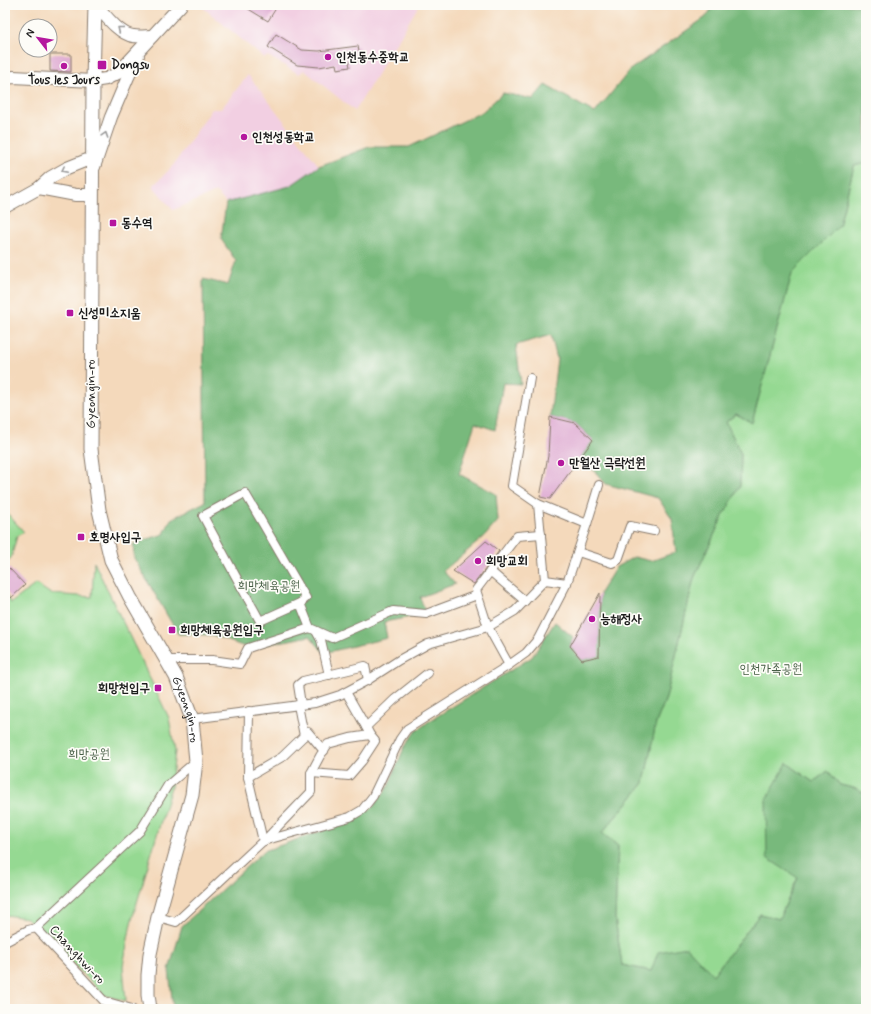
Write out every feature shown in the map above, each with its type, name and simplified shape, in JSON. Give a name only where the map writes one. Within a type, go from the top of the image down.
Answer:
[{"type":"main road","name":"Gyeongin-ro","points":[[95,5],[92,158],[91,449],[99,510],[111,560],[130,597],[176,677],[192,718],[196,761],[192,795],[158,917],[150,954],[148,995],[150,1009]]},
{"type":"street","points":[[95,5],[120,30],[133,36],[149,39]]},
{"type":"street","points":[[5,79],[13,77],[93,81],[106,79],[118,73],[181,5]]},
{"type":"street","points":[[92,172],[111,117],[128,76],[149,39]]},
{"type":"street","points":[[5,207],[39,188],[51,177],[67,168],[92,158]]},
{"type":"street","points":[[39,188],[76,195],[92,195]]},
{"type":"street","points":[[530,378],[512,486],[538,504],[587,524]]},
{"type":"street","points":[[263,841],[350,817],[362,810],[373,796],[400,739],[407,729],[526,653],[538,638],[567,583],[599,485]]},
{"type":"street","points":[[245,493],[306,598],[300,603],[260,621],[203,516],[245,493]]},
{"type":"street","points":[[538,504],[546,580]]},
{"type":"street","points":[[578,552],[612,563],[618,560],[630,526],[654,531]]},
{"type":"street","points":[[509,665],[488,627],[476,590],[517,536],[541,534]]},
{"type":"street","points":[[490,571],[525,601]]},
{"type":"street","points":[[546,580],[567,583]]},
{"type":"street","points":[[192,718],[315,702],[340,695],[428,644],[488,627],[514,611],[546,580]]},
{"type":"street","points":[[313,629],[332,638],[393,611],[426,614],[477,595]]},
{"type":"street","points":[[300,603],[313,629],[321,640],[329,675]]},
{"type":"street","name":"Gyeongin-ro","points":[[166,660],[212,660],[240,664],[248,648],[313,629]]},
{"type":"street","points":[[304,736],[298,685],[303,681],[365,666],[368,680]]},
{"type":"street","points":[[158,917],[176,922],[263,841],[311,792],[311,773],[328,744],[368,731],[394,700],[428,673]]},
{"type":"street","points":[[311,773],[349,776],[362,761],[375,741],[346,692]]},
{"type":"street","points":[[249,711],[248,777],[263,841]]},
{"type":"street","points":[[248,777],[282,757],[308,732],[324,751]]},
{"type":"street","name":"Gyeongin-ro","points":[[36,928],[140,831],[168,785],[196,761]]},
{"type":"street","name":"Changhwi-ro","points":[[5,942],[28,930],[36,928],[104,1001],[132,1009]]},
{"type":"shaded area","name":"인천동수중학교","points":[[200,5],[419,5],[355,111],[304,70],[299,74],[268,56],[264,58]]},
{"type":"shaded area","name":"인천성동학교","points":[[248,75],[319,166],[290,186],[226,203],[216,192],[173,210],[153,186],[172,167],[212,109],[221,109]]},
{"type":"green space","name":"희망체육공원","points":[[714,5],[866,5],[866,163],[854,166],[839,226],[792,273],[752,423],[736,414],[726,422],[741,454],[740,486],[722,518],[694,578],[666,698],[656,723],[644,783],[602,833],[618,846],[615,918],[622,965],[651,971],[658,952],[687,947],[713,975],[760,914],[779,919],[798,878],[767,858],[766,800],[787,763],[813,782],[828,771],[840,785],[857,789],[866,795],[866,1009],[173,1009],[169,970],[182,926],[264,851],[356,819],[373,807],[388,787],[404,748],[414,733],[428,722],[532,657],[555,622],[573,637],[570,646],[582,660],[598,656],[600,593],[616,567],[634,557],[651,561],[676,552],[672,519],[658,498],[606,484],[581,456],[593,440],[575,423],[550,417],[557,359],[551,335],[516,345],[521,384],[503,383],[495,430],[475,423],[459,474],[496,494],[498,521],[484,537],[443,571],[455,584],[420,597],[426,614],[384,622],[387,638],[324,653],[310,636],[248,648],[212,635],[178,634],[134,558],[133,544],[164,534],[171,519],[205,502],[203,279],[228,285],[236,261],[221,239],[226,203],[290,186],[319,166],[369,147],[409,147],[482,112],[503,93],[533,99],[545,85],[595,113],[631,69],[706,17]]},
{"type":"green space","name":"인천가족공원","points":[[866,163],[866,795],[857,789],[840,785],[828,771],[813,782],[787,763],[798,877],[779,919],[760,914],[713,975],[652,971],[622,965],[615,918],[618,846],[602,833],[644,783],[656,723],[666,698],[694,578],[722,518],[740,486],[741,454],[726,422],[736,414],[752,422],[792,273],[839,226],[854,166]]},
{"type":"green space","points":[[5,511],[24,532],[17,536],[11,558],[5,563]]},
{"type":"green space","name":"희망공원","points":[[94,562],[169,718],[175,751],[171,787],[131,923],[123,966],[126,1001],[104,995],[27,918],[5,915],[5,595],[11,603],[36,584],[51,594],[92,597]]},
{"type":"building","points":[[242,5],[278,5],[268,21]]},
{"type":"building","points":[[276,34],[302,50],[319,51],[358,46],[361,61],[349,62],[350,67],[337,69],[336,64],[319,67],[297,65],[268,47]]},
{"type":"building","points":[[58,54],[71,54],[71,72],[50,71],[50,58],[58,58]]},
{"type":"building","name":"만월산 극락선원","points":[[550,417],[575,423],[593,440],[550,499],[540,497],[548,456]]},
{"type":"building","name":"희망교회","points":[[486,541],[499,551],[474,584],[453,571]]},
{"type":"building","points":[[9,568],[25,585],[11,598],[5,589],[5,572]]},
{"type":"building","name":"능해정사","points":[[600,593],[599,656],[582,660],[570,646]]},
{"type":"place","name":"인천동수중학교","points":[[328,57]]},
{"type":"place","name":"Dongsu","points":[[102,65]]},
{"type":"place","name":"Tous les Jours","points":[[64,66]]},
{"type":"place","name":"인천성동학교","points":[[244,137]]},
{"type":"place","name":"동수역","points":[[113,223]]},
{"type":"place","name":"신성미소지움","points":[[70,313]]},
{"type":"place","name":"만월산 극락선원","points":[[561,463]]},
{"type":"place","name":"호명사입구","points":[[81,537]]},
{"type":"place","name":"희망교회","points":[[478,561]]},
{"type":"place","name":"능해정사","points":[[592,619]]},
{"type":"place","name":"희망체육공원입구","points":[[172,630]]},
{"type":"place","name":"희망천입구","points":[[158,688]]}]
